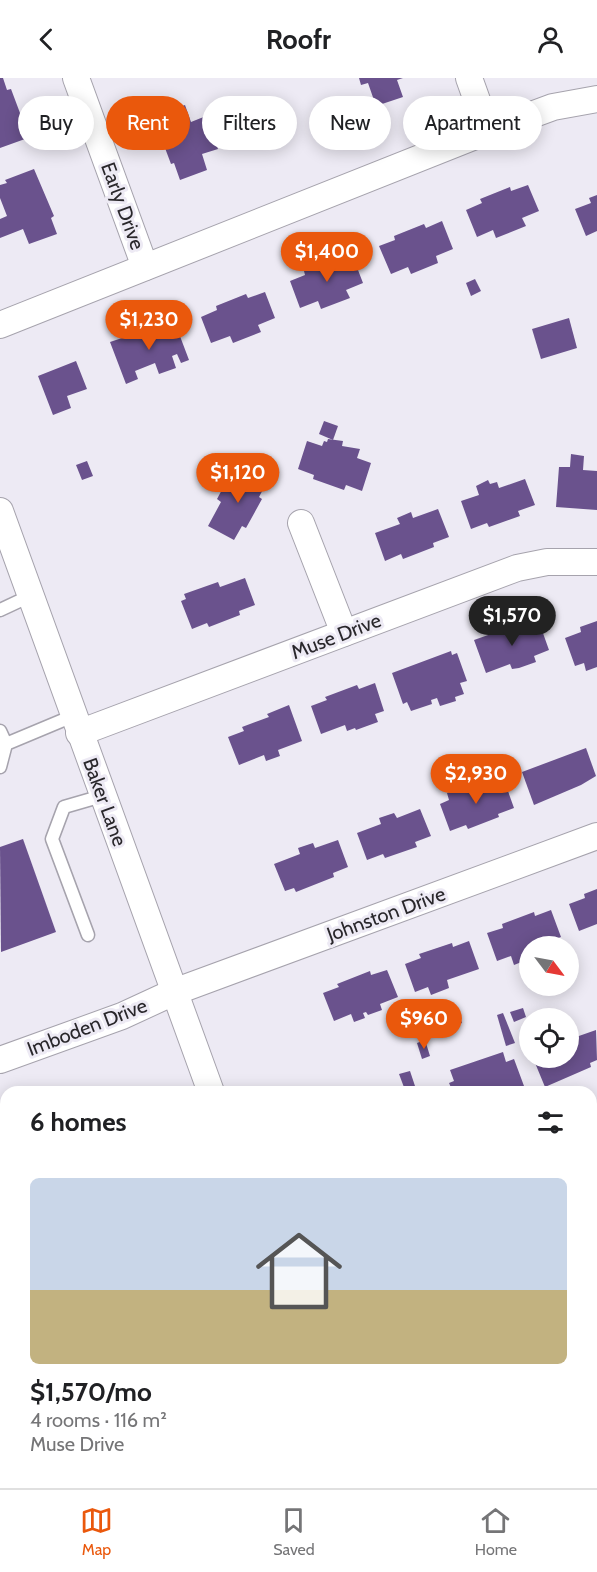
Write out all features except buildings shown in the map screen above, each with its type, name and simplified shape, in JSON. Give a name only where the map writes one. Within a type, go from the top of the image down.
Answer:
[{"type":"street","name":"Early Drive","points":[[76,78],[145,267]]},
{"type":"street","points":[[469,78],[475,96]]},
{"type":"street","points":[[542,111],[597,99]]},
{"type":"street","points":[[0,325],[440,150]]},
{"type":"street","name":"Baker Lane","points":[[0,511],[209,1086]]},
{"type":"street","points":[[301,523],[344,633]]},
{"type":"street","name":"Muse Drive","points":[[76,724],[344,633],[517,568],[547,562],[597,562]]},
{"type":"street","name":"Johnston Drive","points":[[174,992],[597,836]]},
{"type":"street","name":"Imboden Drive","points":[[0,1060],[122,1016],[174,992]]},
{"type":"lane","points":[[0,610],[30,596]]},
{"type":"lane","points":[[6,744],[76,724]]},
{"type":"lane","points":[[0,731],[6,744],[0,767]]},
{"type":"lane","points":[[88,935],[52,839],[64,807],[102,796]]}]
